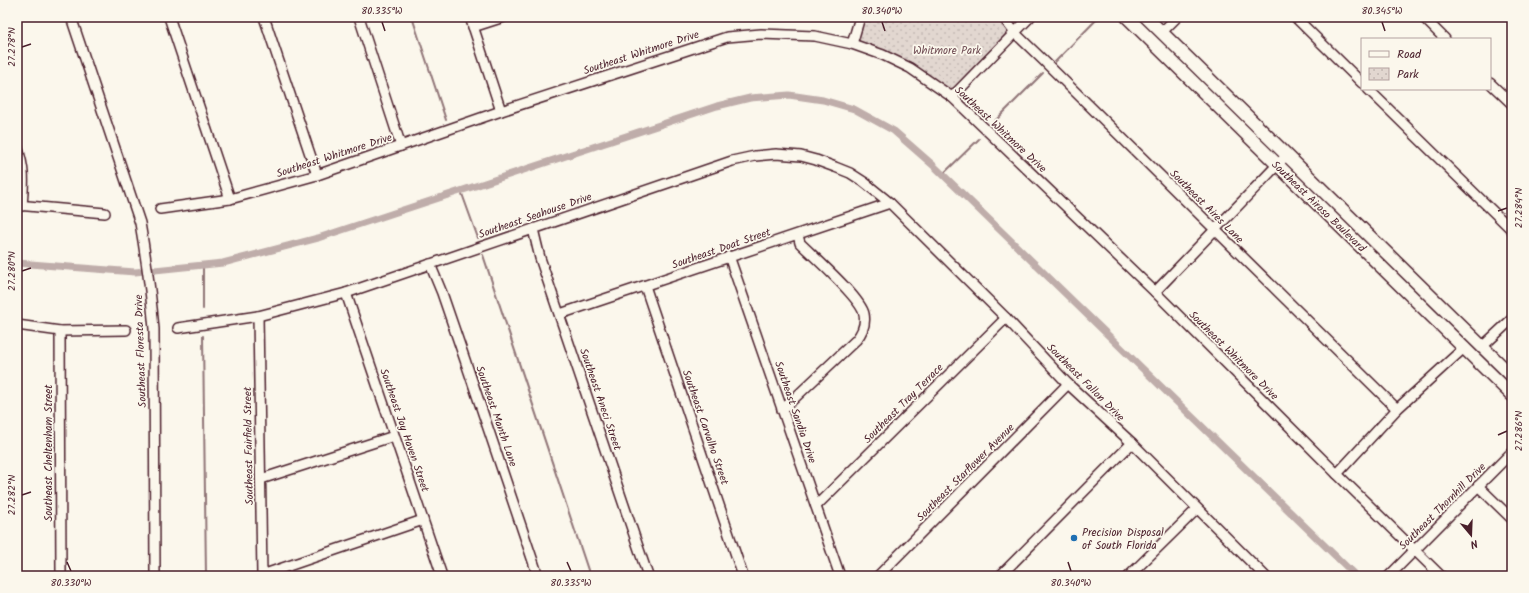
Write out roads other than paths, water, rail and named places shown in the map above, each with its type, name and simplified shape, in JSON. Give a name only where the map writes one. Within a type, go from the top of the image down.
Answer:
[{"type":"main road","name":"Southeast Airoso Boulevard","points":[[1127,17],[1512,394]]},
{"type":"main road","name":"Southeast Airoso Boulevard","points":[[1146,17],[1512,376]]},
{"type":"main road","points":[[1184,73],[1194,63]]},
{"type":"street","name":"Southeast Floresta Drive","points":[[71,17],[140,223],[145,252],[154,329],[156,576]]},
{"type":"street","points":[[169,17],[230,199]]},
{"type":"street","points":[[264,17],[317,175]]},
{"type":"street","points":[[359,17],[401,146]]},
{"type":"street","points":[[470,17],[501,111]]},
{"type":"street","points":[[473,28],[504,17]]},
{"type":"street","points":[[852,44],[860,17]]},
{"type":"street","name":"Southeast Aires Lane","points":[[1003,17],[1015,33],[1397,409]]},
{"type":"street","points":[[952,97],[1030,17]]},
{"type":"street","points":[[1162,32],[1177,17]]},
{"type":"street","points":[[1295,17],[1361,82]]},
{"type":"street","points":[[1423,17],[1444,38]]},
{"type":"street","name":"Southeast Whitmore Drive","points":[[160,209],[230,199],[317,175],[501,111],[727,37],[761,34],[815,36],[852,44],[883,55],[910,68],[952,97],[1155,292],[1337,474],[1442,576]]},
{"type":"street","points":[[1491,84],[1512,104]]},
{"type":"street","points":[[1369,90],[1512,230]]},
{"type":"street","points":[[17,146],[22,160],[24,177],[20,206],[105,212]]},
{"type":"street","name":"Southeast Seahouse Drive","points":[[178,328],[258,316],[346,293],[732,161],[755,156],[776,154],[816,160],[850,173],[890,203]]},
{"type":"street","points":[[1155,292],[1287,155]]},
{"type":"street","name":"Southeast Doat Street","points":[[560,314],[890,203]]},
{"type":"street","name":"Southeast Fallon Drive","points":[[890,203],[1006,318],[1068,384],[1132,443],[1261,575]]},
{"type":"street","name":"Southeast Aneci Street","points":[[533,229],[540,258],[648,576]]},
{"type":"street","points":[[782,410],[859,336],[864,326],[864,314],[858,301],[800,243],[798,235]]},
{"type":"street","name":"Southeast Sandia Drive","points":[[729,256],[840,576]]},
{"type":"street","name":"Southeast Manth Lane","points":[[430,264],[460,345],[538,576]]},
{"type":"street","name":"Southeast Carvalho Street","points":[[645,286],[743,576]]},
{"type":"street","name":"Southeast Joy Haven Street","points":[[346,293],[442,576]]},
{"type":"street","name":"Southeast Fairfield Street","points":[[258,316],[262,576]]},
{"type":"street","name":"Southeast Tray Terrace","points":[[816,506],[1006,318]]},
{"type":"street","points":[[1482,347],[1512,319]]},
{"type":"street","points":[[17,325],[60,330],[126,330]]},
{"type":"street","name":"Southeast Cheltenham Street","points":[[60,330],[61,576]]},
{"type":"street","points":[[1337,474],[1397,409],[1465,347]]},
{"type":"street","name":"Southeast Starflower Avenue","points":[[878,576],[1068,384]]},
{"type":"street","points":[[261,480],[394,436]]},
{"type":"street","points":[[1000,576],[1132,443]]},
{"type":"street","name":"Southeast Thornhill Drive","points":[[1389,576],[1512,452]]},
{"type":"street","points":[[1478,486],[1512,519]]},
{"type":"street","points":[[1129,576],[1197,509]]},
{"type":"street","points":[[262,576],[423,520]]},
{"type":"waterway","points":[[412,17],[446,120]]},
{"type":"waterway","points":[[1055,62],[1099,17]]},
{"type":"waterway","points":[[992,124],[1043,73]]},
{"type":"waterway","points":[[17,263],[135,272],[223,263],[318,238],[717,106],[750,98],[789,95],[823,100],[854,109],[894,131],[934,166],[1356,576]]},
{"type":"waterway","points":[[943,174],[979,139]]},
{"type":"waterway","points":[[461,191],[478,238]]},
{"type":"waterway","points":[[483,255],[590,576]]},
{"type":"waterway","points":[[203,265],[203,309]]},
{"type":"waterway","points":[[203,336],[206,576]]},
{"type":"place","name":"Precision Disposal of South Florida","points":[[1074,538]]},
{"type":"park label","name":"Whitmore Park","points":[[947,50]]}]
